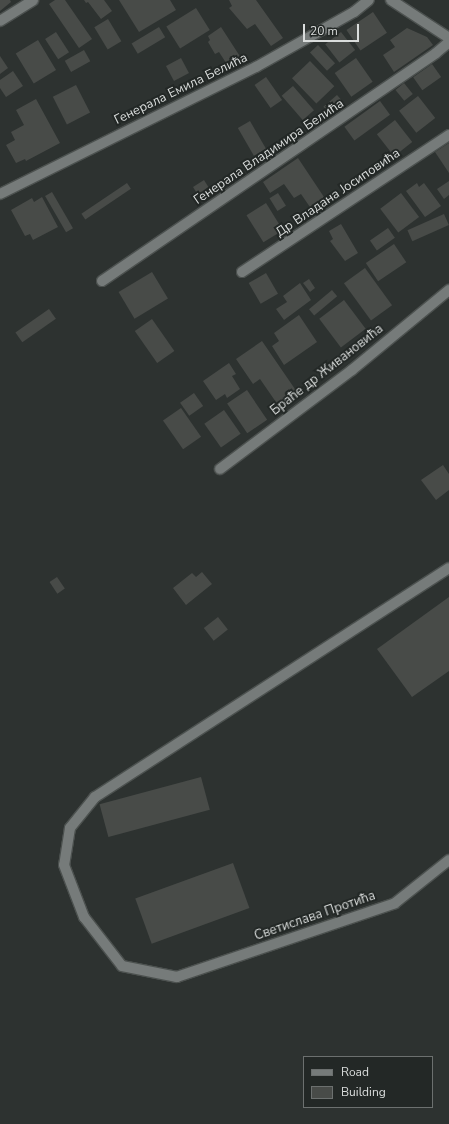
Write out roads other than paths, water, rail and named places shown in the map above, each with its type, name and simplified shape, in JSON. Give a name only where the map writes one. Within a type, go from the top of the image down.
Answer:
[{"type":"street","points":[[0,21],[33,0]]},
{"type":"street","name":"Генерала Емила Белића","points":[[0,194],[256,67],[354,12],[369,0]]},
{"type":"street","points":[[391,0],[449,38]]},
{"type":"street","name":"Генерала Владимира Белића","points":[[102,281],[430,58],[449,42]]},
{"type":"street","name":"Др Владана Јосиповића","points":[[242,272],[449,135]]},
{"type":"street","name":"Браће др Живановића","points":[[220,469],[352,370],[449,290]]},
{"type":"street","name":"Светислава Протића","points":[[449,568],[95,797],[70,828],[64,865],[84,918],[122,966],[177,976],[395,903],[449,860]]}]
